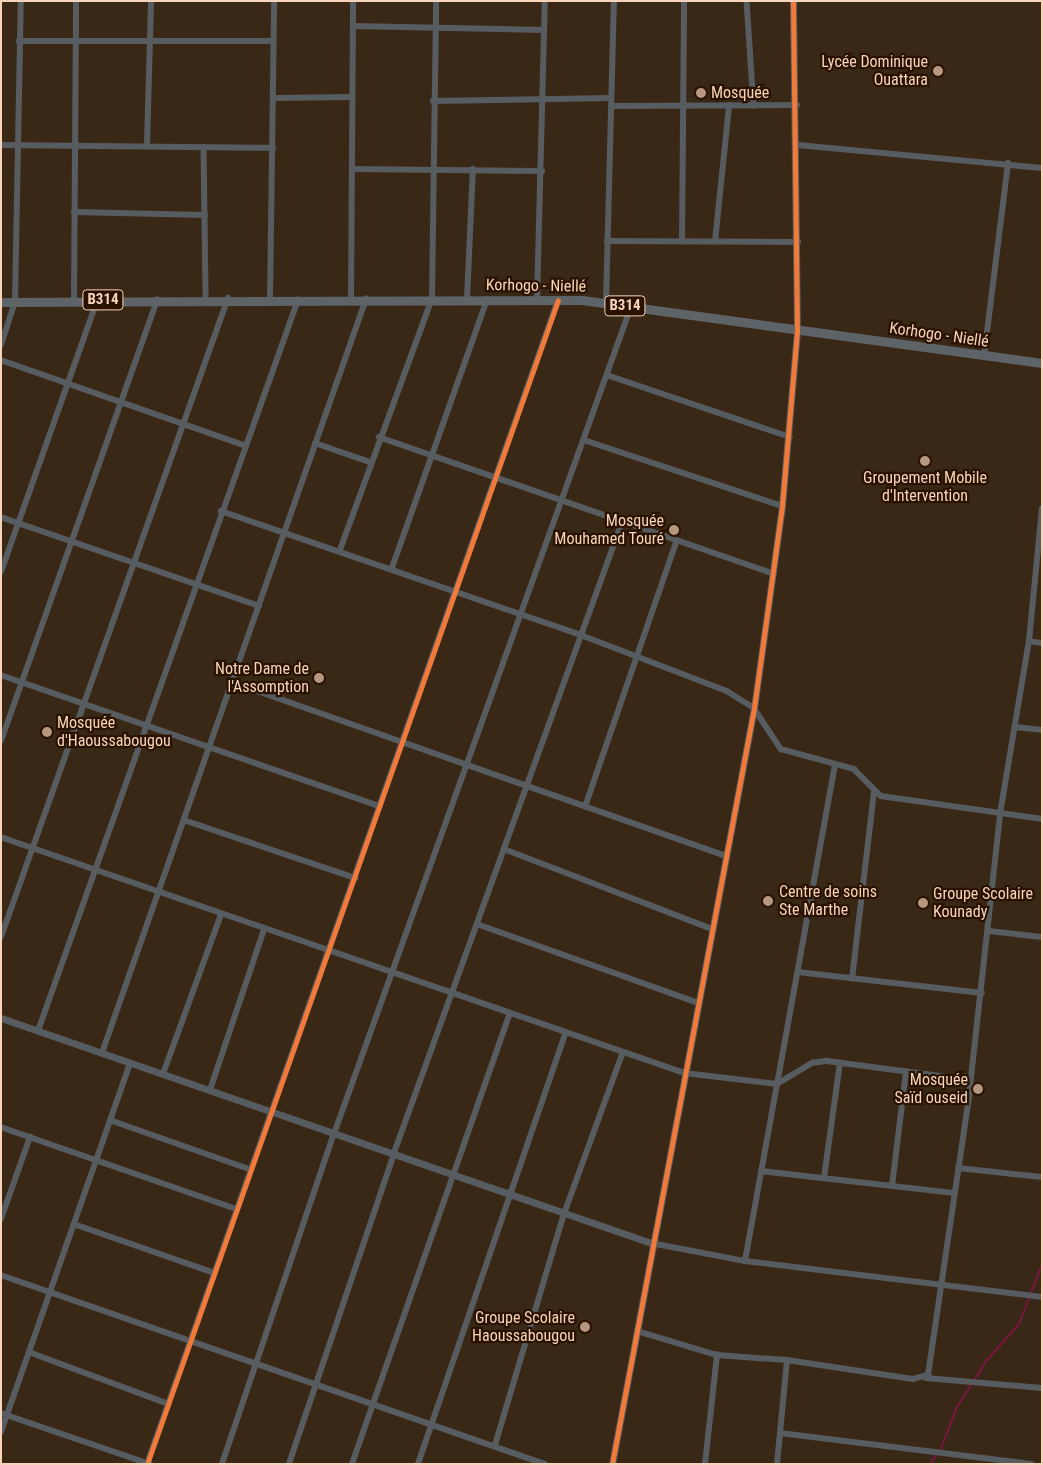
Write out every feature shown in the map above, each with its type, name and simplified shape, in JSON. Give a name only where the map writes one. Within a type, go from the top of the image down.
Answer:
[{"type":"main road","name":"B314","points":[[1,302],[206,298]]},
{"type":"main road","name":"Korhogo - Niellé","points":[[206,298],[487,299],[606,303],[1042,363]]},
{"type":"street","points":[[1,346],[15,302],[19,145],[19,42],[22,1]]},
{"type":"street","points":[[74,301],[76,1]]},
{"type":"street","points":[[147,146],[151,1]]},
{"type":"street","points":[[270,298],[274,1]]},
{"type":"street","points":[[351,299],[353,1]]},
{"type":"street","points":[[340,550],[379,437],[432,299],[432,170],[436,1]]},
{"type":"street","points":[[537,300],[542,171],[544,1]]},
{"type":"street","points":[[606,303],[614,1]]},
{"type":"street","points":[[682,242],[684,1]]},
{"type":"street","points":[[747,1],[754,106]]},
{"type":"street","points":[[612,1464],[637,1332],[651,1243],[754,708],[774,574],[790,437],[797,330],[798,145],[793,1]]},
{"type":"street","points":[[353,26],[436,30],[544,30]]},
{"type":"street","points":[[19,42],[273,41]]},
{"type":"street","points":[[273,98],[352,97]]},
{"type":"street","points":[[433,101],[611,98]]},
{"type":"street","points":[[611,106],[797,105]]},
{"type":"street","points":[[715,242],[728,106]]},
{"type":"street","points":[[1,145],[273,148]]},
{"type":"street","points":[[798,145],[1008,163],[1042,168]]},
{"type":"street","points":[[204,147],[206,298]]},
{"type":"street","points":[[984,356],[1008,163]]},
{"type":"street","points":[[352,169],[542,171]]},
{"type":"street","points":[[467,299],[473,169]]},
{"type":"street","points":[[74,212],[205,215]]},
{"type":"street","points":[[608,242],[798,242]]},
{"type":"street","points":[[1,741],[158,298]]},
{"type":"street","points":[[1,937],[228,298]]},
{"type":"street","points":[[38,1031],[244,445],[299,298]]},
{"type":"street","points":[[102,1053],[366,299]]},
{"type":"street","points":[[392,568],[487,299]]},
{"type":"street","points":[[4,1414],[148,1463],[215,1273],[249,1169],[271,1113],[355,878],[558,300]]},
{"type":"street","points":[[1,572],[97,301]]},
{"type":"street","points":[[222,1464],[254,1362],[334,1134],[631,307]]},
{"type":"street","points":[[1,360],[244,445]]},
{"type":"street","points":[[607,375],[790,437]]},
{"type":"street","points":[[379,437],[562,499],[676,542],[774,574]]},
{"type":"street","points":[[584,440],[782,506]]},
{"type":"street","points":[[315,443],[370,462]]},
{"type":"street","points":[[926,1378],[971,1080],[989,931],[1000,814],[1029,641],[1042,509]]},
{"type":"street","points":[[221,511],[340,550],[581,634],[741,697],[754,708],[781,749],[854,769],[881,796],[1042,819]]},
{"type":"street","points":[[1,517],[259,606]]},
{"type":"street","points":[[289,1464],[394,1153],[622,522]]},
{"type":"street","points":[[585,807],[676,542]]},
{"type":"street","points":[[1029,641],[1042,643]]},
{"type":"street","points":[[1,674],[208,750],[380,806]]},
{"type":"street","points":[[232,682],[726,856]]},
{"type":"street","points":[[1015,727],[1042,730]]},
{"type":"street","points":[[745,1261],[835,765]]},
{"type":"street","points":[[852,979],[874,791]]},
{"type":"street","points":[[184,820],[355,878]]},
{"type":"street","points":[[1,837],[220,915],[392,972],[622,1054],[685,1073],[777,1084],[812,1063],[840,1063],[971,1080]]},
{"type":"street","points":[[504,849],[712,929]]},
{"type":"street","points":[[163,1074],[220,915]]},
{"type":"street","points":[[477,924],[698,1003]]},
{"type":"street","points":[[210,1090],[264,930]]},
{"type":"street","points":[[989,931],[1042,937]]},
{"type":"street","points":[[798,972],[982,993]]},
{"type":"street","points":[[352,1464],[451,1173],[510,1014]]},
{"type":"street","points":[[1,1018],[651,1243],[745,1261],[940,1282],[1042,1297]]},
{"type":"street","points":[[418,1464],[566,1034]]},
{"type":"street","points":[[495,1445],[564,1214],[622,1054]]},
{"type":"street","points":[[1,1432],[4,1414],[29,1352],[130,1063]]},
{"type":"street","points":[[824,1178],[840,1063]]},
{"type":"street","points":[[892,1186],[906,1072]]},
{"type":"street","points":[[110,1120],[249,1169]]},
{"type":"street","points":[[1,1127],[236,1209]]},
{"type":"street","points":[[1,1219],[30,1137]]},
{"type":"street","points":[[958,1168],[1042,1178]]},
{"type":"street","points":[[761,1171],[955,1193]]},
{"type":"street","points":[[74,1224],[215,1273]]},
{"type":"street","points":[[1,1275],[315,1384],[431,1422],[546,1464]]},
{"type":"street","points":[[637,1332],[717,1355],[787,1360],[926,1378],[1042,1388]]},
{"type":"street","points":[[29,1352],[169,1404]]},
{"type":"street","points":[[705,1464],[717,1355]]},
{"type":"street","points":[[777,1464],[787,1360]]},
{"type":"street","points":[[780,1434],[945,1454],[990,1462],[1031,1464]]},
{"type":"waterway","points":[[940,1451],[957,1407],[987,1360],[1019,1324],[1042,1264]]},
{"type":"waterway","points":[[930,1464],[937,1454]]},
{"type":"cycle path","points":[[612,1464],[754,708],[782,506],[797,330],[793,1]]},
{"type":"cycle path","points":[[147,1464],[558,300]]},
{"type":"place","name":"Lycée Dominique Ouattara","points":[[938,71]]},
{"type":"place","name":"Mosquée","points":[[701,93]]},
{"type":"place","name":"Groupement Mobile d'Intervention","points":[[925,461]]},
{"type":"place","name":"Mosquée Mouhamed Touré","points":[[674,530]]},
{"type":"place","name":"Notre Dame de l'Assomption","points":[[319,678]]},
{"type":"place","name":"Mosquée d'Haoussabougou","points":[[47,732]]},
{"type":"place","name":"Centre de soins Ste Marthe","points":[[768,901]]},
{"type":"place","name":"Groupe Scolaire Kounady","points":[[923,903]]},
{"type":"place","name":"Mosquée Saïd ouseid","points":[[978,1089]]},
{"type":"place","name":"Groupe Scolaire Haoussabougou","points":[[585,1327]]}]
